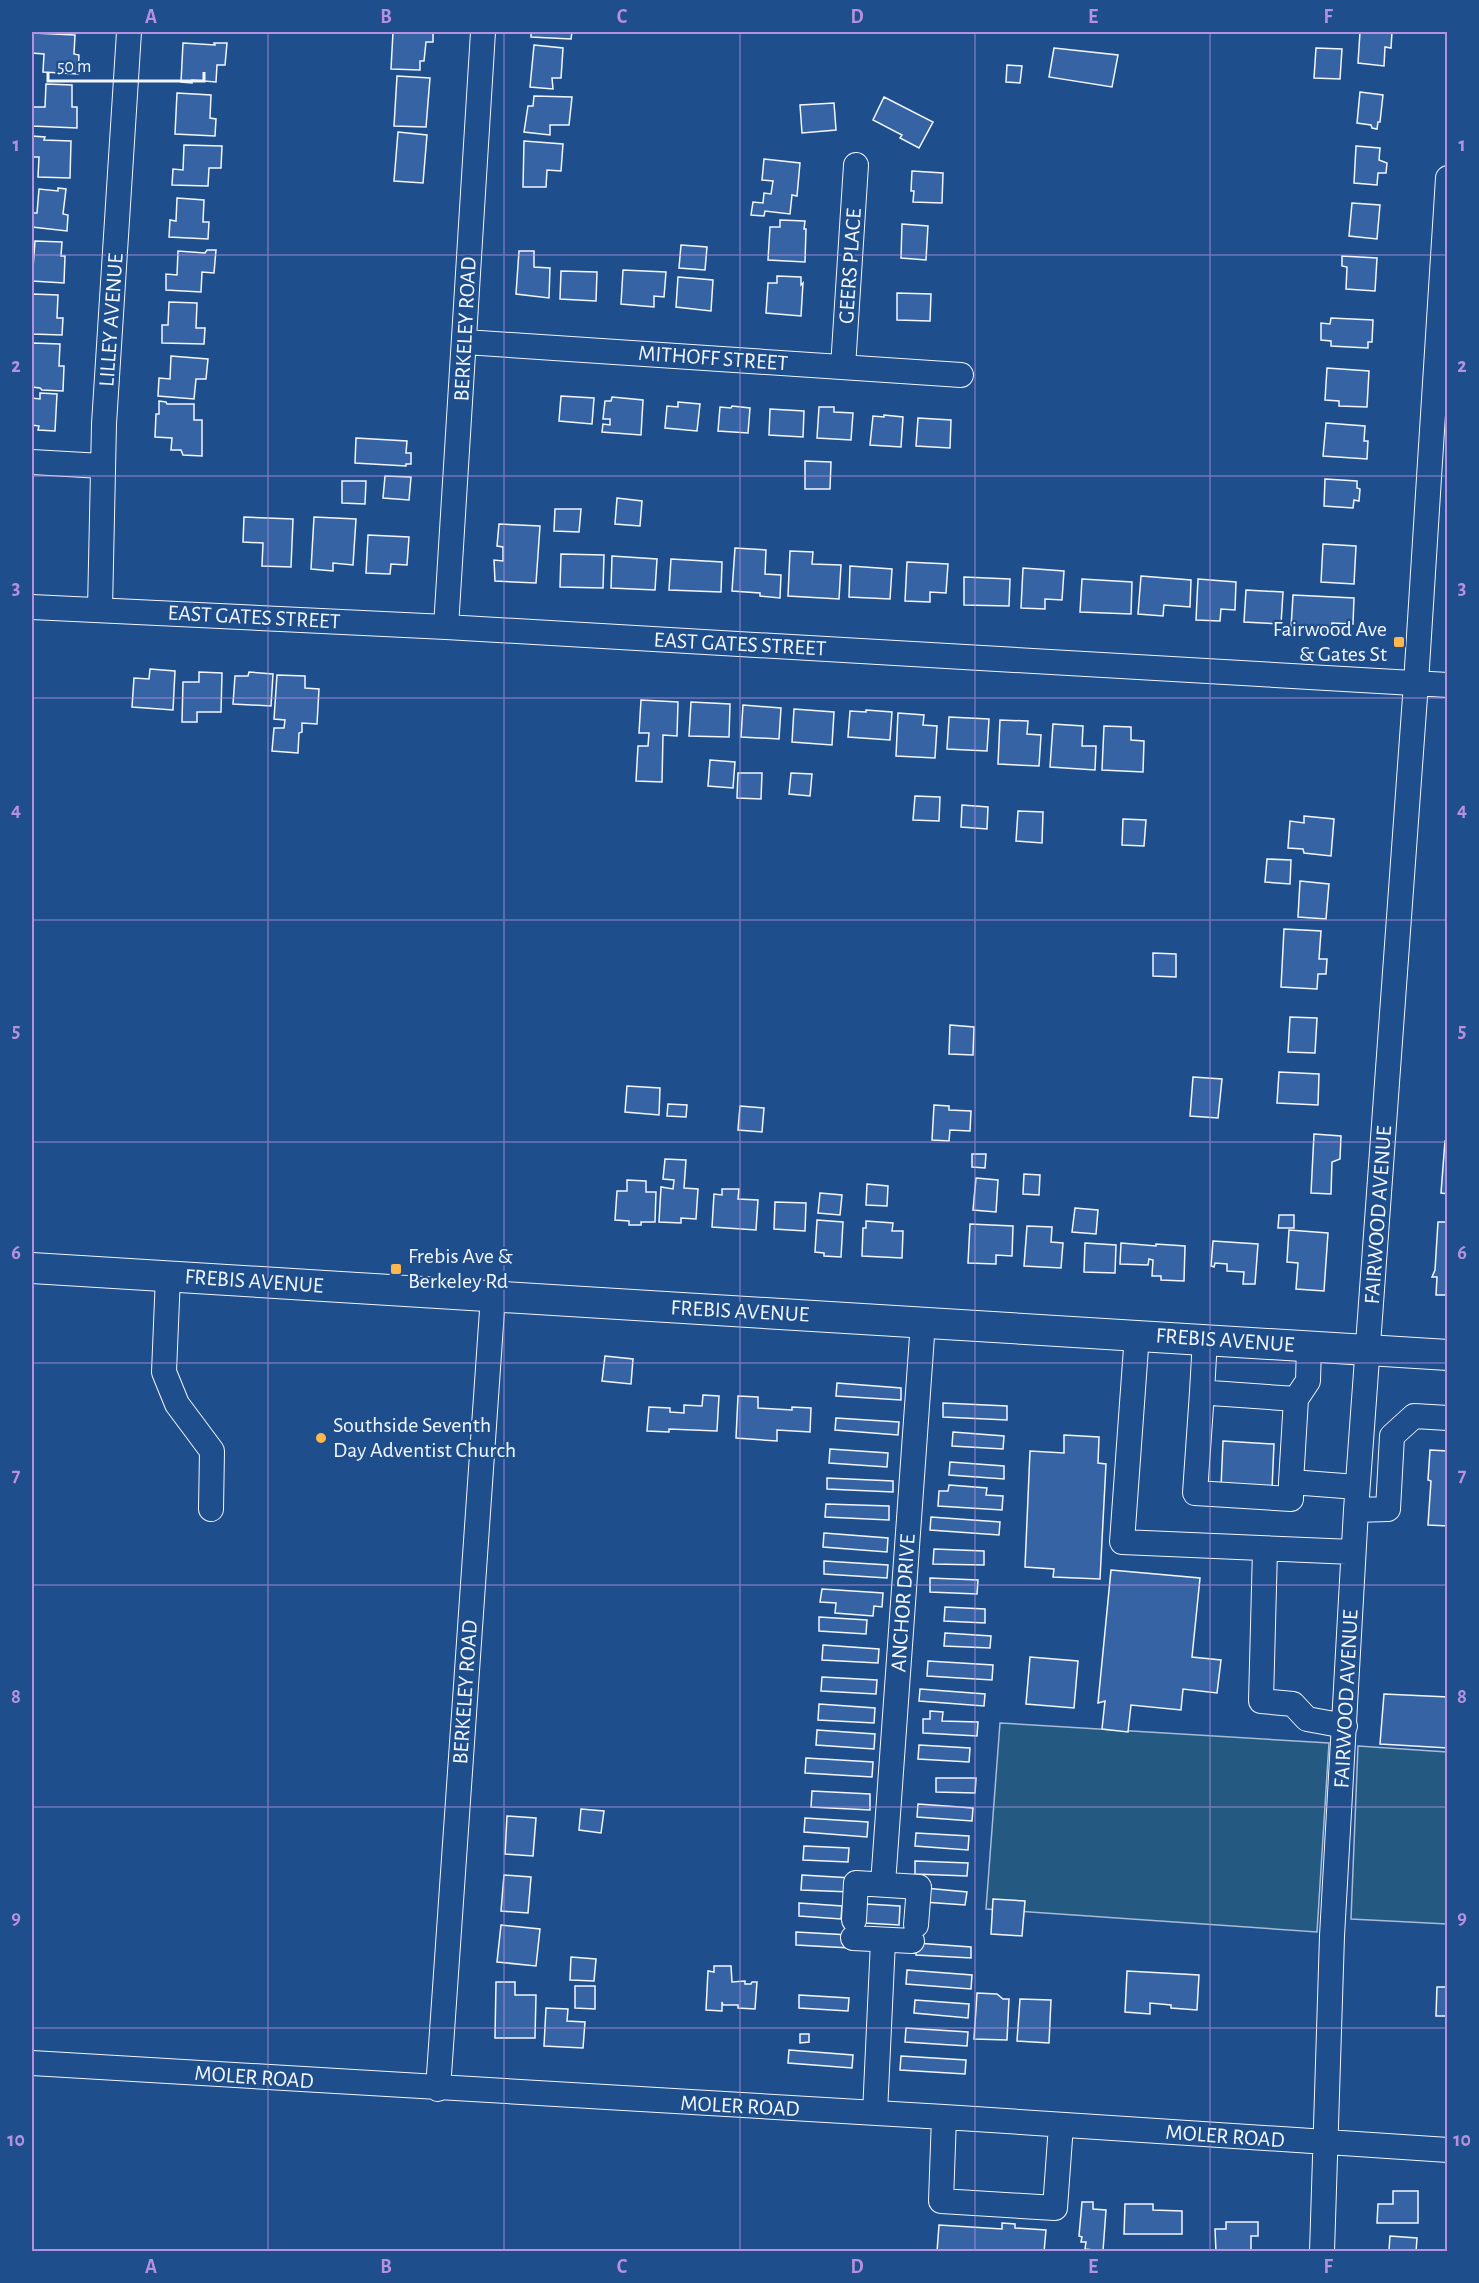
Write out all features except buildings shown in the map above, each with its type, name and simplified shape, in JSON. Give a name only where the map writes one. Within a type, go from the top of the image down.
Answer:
[{"type":"main road","name":"FREBIS AVENUE","points":[[32,1268],[1137,1334],[1448,1355]]},
{"type":"street","name":"LILLEY AVENUE","points":[[100,609],[102,466],[129,32]]},
{"type":"street","name":"BERKELEY ROAD","points":[[446,627],[483,32]]},
{"type":"street","name":"GEERS PLACE","points":[[843,367],[856,165]]},
{"type":"street","name":"FAIRWOOD AVENUE","points":[[1322,2252],[1332,1936],[1356,1498],[1416,683],[1448,178]]},
{"type":"street","name":"MITHOFF STREET","points":[[465,342],[961,375]]},
{"type":"street","points":[[32,462],[102,466]]},
{"type":"street","name":"EAST GATES STREET","points":[[32,607],[446,627],[1448,685]]},
{"type":"street","points":[[168,1276],[164,1372],[177,1404],[212,1451],[211,1509]]},
{"type":"street","name":"BERKELEY ROAD","points":[[438,2089],[493,1296]]},
{"type":"street","name":"ANCHOR DRIVE","points":[[883,1884],[923,1322]]},
{"type":"street","points":[[1137,1334],[1122,1542],[1265,1550],[1353,1552]]},
{"type":"street","points":[[1205,1339],[1195,1493],[1291,1499],[1296,1399],[1308,1381],[1309,1346]]},
{"type":"street","points":[[1202,1392],[1296,1399]]},
{"type":"street","points":[[1291,1482],[1356,1498],[1388,1509],[1392,1436],[1414,1416],[1448,1418]]},
{"type":"street","points":[[1265,1550],[1261,1701],[1293,1704],[1307,1719],[1345,1726]]},
{"type":"street","points":[[856,1883],[883,1884],[919,1887],[914,1933],[883,1941],[854,1929],[856,1883]]},
{"type":"street","points":[[875,2113],[883,1941]]},
{"type":"street","name":"MOLER ROAD","points":[[32,2063],[438,2089],[944,2117],[1448,2150]]},
{"type":"street","points":[[944,2117],[941,2201],[952,2202],[1055,2208],[1061,2125]]},
{"type":"shaded area","points":[[1000,1723],[1329,1743],[1317,1932],[986,1909]]},
{"type":"shaded area","points":[[1358,1746],[1447,1752],[1447,1924],[1351,1919]]},
{"type":"place","name":"Fairwood Ave & Gates St","points":[[1399,642]]},
{"type":"place","name":"Frebis Ave & Berkeley Rd","points":[[396,1269]]},
{"type":"place","name":"Southside Seventh Day Adventist Church","points":[[321,1438]]}]
